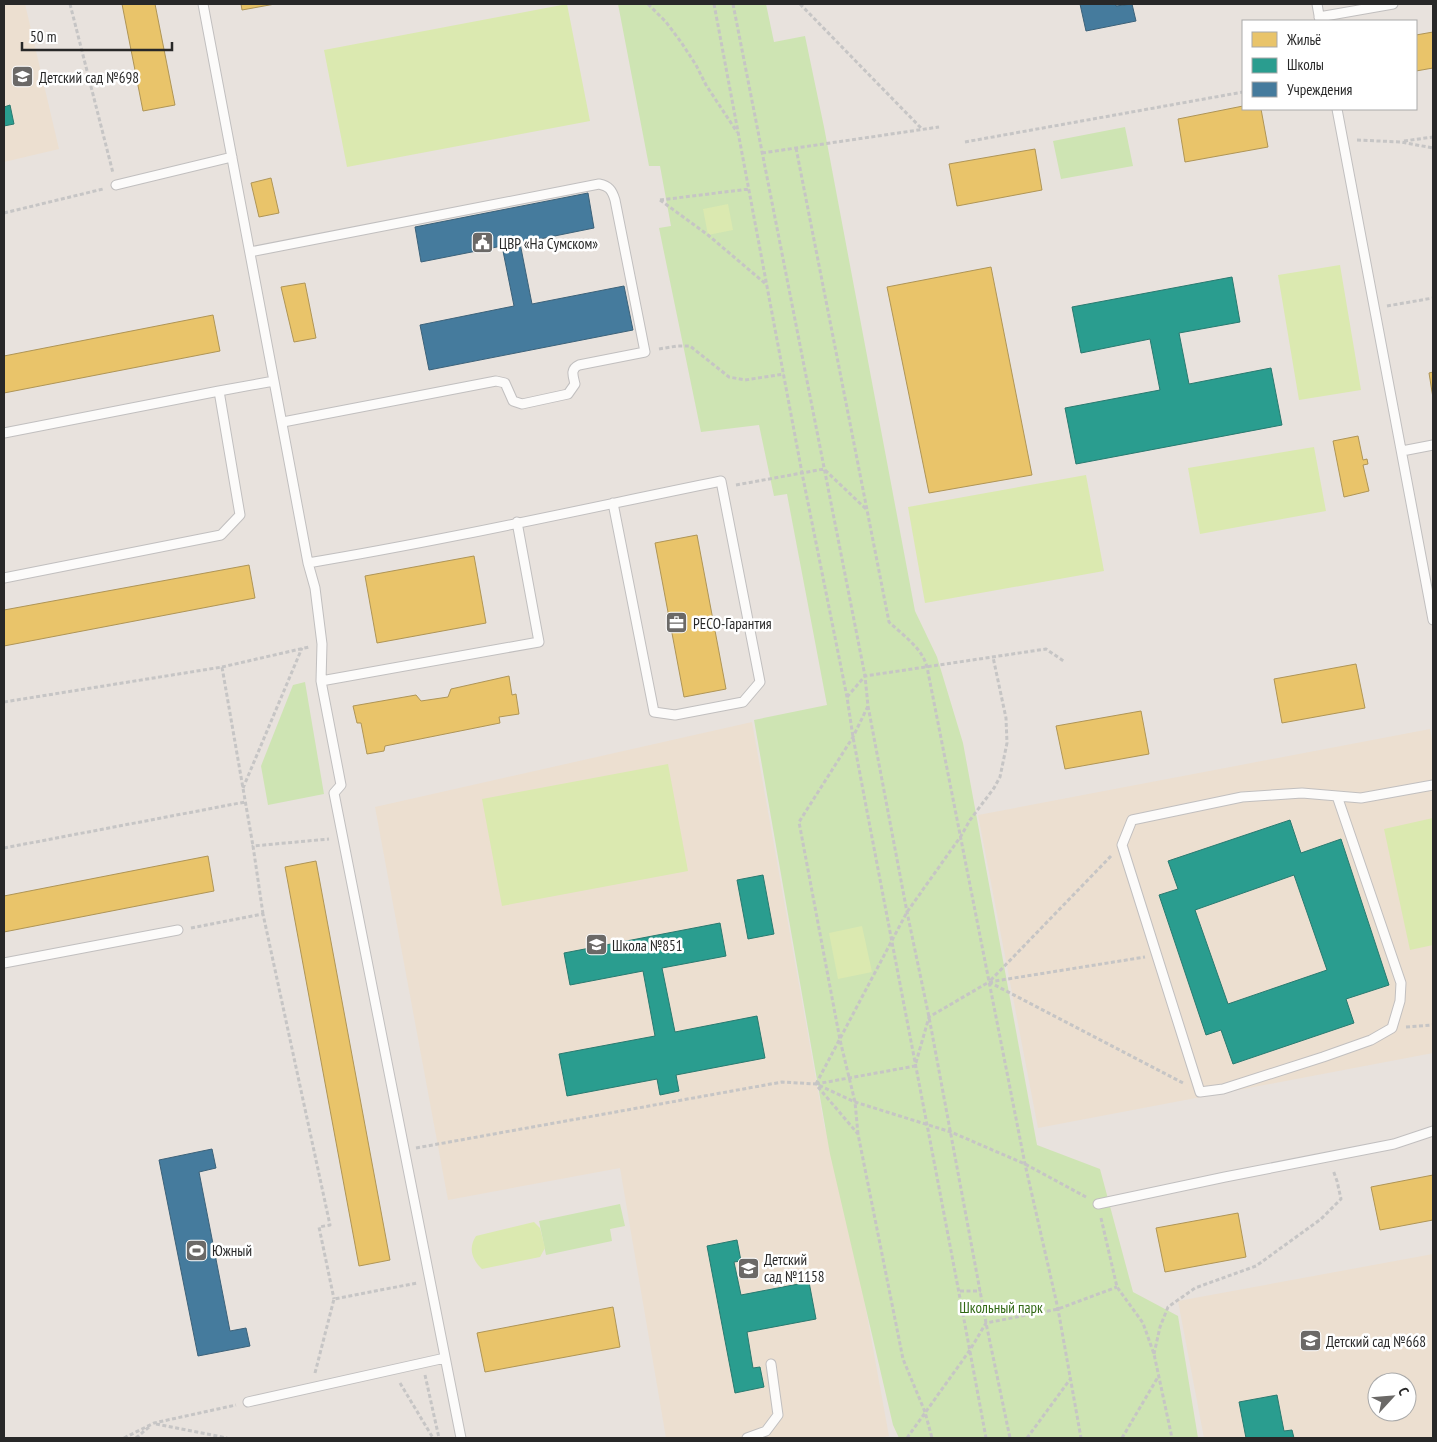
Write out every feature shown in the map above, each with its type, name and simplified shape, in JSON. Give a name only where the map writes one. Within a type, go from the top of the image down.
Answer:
[{"type":"lane","points":[[203,4],[308,563],[315,588],[322,644],[321,681],[341,785],[334,792],[461,1438]]},
{"type":"lane","points":[[1317,4],[1320,19],[1393,4]]},
{"type":"lane","points":[[1337,110],[1431,595],[1433,620]]},
{"type":"lane","points":[[116,185],[232,157]]},
{"type":"lane","points":[[250,252],[599,184],[605,185],[612,190],[615,200],[645,352],[574,367],[575,384],[568,394],[530,403],[518,404],[513,402],[505,383],[496,381],[283,422]]},
{"type":"lane","points":[[4,433],[274,381]]},
{"type":"lane","points":[[4,578],[221,535],[240,515],[219,391]]},
{"type":"lane","points":[[1402,451],[1433,445]]},
{"type":"lane","points":[[308,563],[353,556],[517,522],[721,481],[760,682],[743,702],[675,715],[654,712],[613,503]]},
{"type":"lane","points":[[321,681],[539,642],[517,522]]},
{"type":"lane","points":[[1337,796],[1401,983],[1400,1001],[1392,1028],[1371,1040],[1223,1089],[1200,1092],[1122,845],[1132,820],[1242,796],[1302,793],[1361,798],[1433,786]]},
{"type":"lane","points":[[4,963],[178,930]]},
{"type":"lane","points":[[1098,1204],[1394,1144],[1433,1131]]},
{"type":"lane","points":[[248,1402],[445,1358]]},
{"type":"lane","points":[[748,1438],[766,1432],[778,1415],[771,1364]]},
{"type":"path","points":[[4,213],[116,185],[70,4]]},
{"type":"path","points":[[648,4],[666,22],[681,42],[706,85],[738,133]]},
{"type":"path","points":[[714,4],[802,473],[847,697],[891,942],[960,1291],[986,1438]]},
{"type":"path","points":[[733,4],[865,676],[868,706],[907,912],[1010,1438]]},
{"type":"path","points":[[800,4],[922,129]]},
{"type":"path","points":[[965,142],[1242,92]]},
{"type":"path","points":[[762,153],[938,127]]},
{"type":"path","points":[[1401,142],[1433,136]]},
{"type":"path","points":[[1343,140],[1401,142],[1433,148]]},
{"type":"path","points":[[796,148],[889,622],[920,650],[925,658],[1025,1164],[1058,1309],[1081,1438]]},
{"type":"path","points":[[748,189],[660,200],[708,235],[767,286]]},
{"type":"path","points":[[1374,308],[1433,298]]},
{"type":"path","points":[[645,352],[666,347],[690,346],[729,377],[746,380],[784,374]]},
{"type":"path","points":[[824,469],[868,511]]},
{"type":"path","points":[[721,481],[739,486],[824,469]]},
{"type":"path","points":[[4,702],[222,667],[322,644]]},
{"type":"path","points":[[242,789],[302,648]]},
{"type":"path","points":[[847,697],[865,676],[1046,649],[1065,662]]},
{"type":"path","points":[[816,1084],[907,912],[1000,777],[1007,743],[1006,718],[993,657]]},
{"type":"path","points":[[222,667],[263,914],[330,1225],[319,1227],[334,1299],[311,1388]]},
{"type":"path","points":[[868,706],[853,737],[799,822],[840,1040],[855,1102],[858,1134],[903,1358],[925,1412],[932,1438]]},
{"type":"path","points":[[4,848],[245,802]]},
{"type":"path","points":[[253,846],[343,837]]},
{"type":"path","points":[[915,1066],[929,1017],[989,982],[1122,845]]},
{"type":"path","points":[[178,930],[263,914]]},
{"type":"path","points":[[989,982],[1158,955]]},
{"type":"path","points":[[989,982],[1200,1092]]},
{"type":"path","points":[[1392,1028],[1433,1025]]},
{"type":"path","points":[[404,1150],[782,1082],[816,1084],[915,1066]]},
{"type":"path","points":[[816,1084],[855,1102],[951,1132],[1025,1164],[1098,1204],[1117,1287],[1143,1323],[1154,1354],[1172,1438]]},
{"type":"path","points":[[816,1084],[858,1134]]},
{"type":"path","points":[[1154,1354],[1160,1327],[1168,1307],[1195,1288],[1256,1266],[1321,1220],[1341,1199],[1337,1181],[1328,1157]]},
{"type":"path","points":[[334,1299],[430,1280]]},
{"type":"path","points":[[907,1438],[970,1350],[986,1323],[1058,1309],[1117,1287]]},
{"type":"path","points":[[960,1291],[981,1291]]},
{"type":"path","points":[[423,1363],[439,1438]]},
{"type":"path","points":[[393,1370],[433,1438]]},
{"type":"path","points":[[1122,1438],[1159,1376]]},
{"type":"path","points":[[1027,1438],[1071,1378]]},
{"type":"path","points":[[124,1438],[154,1423],[248,1402]]},
{"type":"path","points":[[136,1438],[154,1423]]},
{"type":"path","points":[[154,1423],[227,1438]]},
{"type":"shaded area","name":"Детский сад №698","points":[[4,4],[25,4],[59,149],[4,162]]},
{"type":"shaded area","name":"Школа №851","points":[[752,722],[825,1130],[833,1129],[889,1436],[879,1438],[666,1438],[620,1168],[448,1200],[375,807]]},
{"type":"shaded area","points":[[1430,729],[1433,745],[1433,1053],[1038,1128],[978,815]]},
{"type":"shaded area","name":"Детский сад №668","points":[[1433,1254],[1433,1438],[1204,1438],[1178,1301]]},
{"type":"green space","points":[[567,4],[590,121],[347,167],[324,50]]},
{"type":"green space","name":"Школьный парк","points":[[618,4],[766,4],[774,42],[805,36],[824,127],[915,611],[937,657],[963,743],[1037,1145],[1100,1169],[1133,1292],[1178,1316],[1198,1438],[899,1438],[893,1425],[830,1154],[754,720],[827,705],[787,494],[774,496],[759,425],[701,432],[659,228],[671,226],[660,166],[649,166]]},
{"type":"green space","points":[[1125,127],[1133,166],[1061,179],[1053,141]]},
{"type":"green space","points":[[728,204],[733,230],[708,235],[703,209]]},
{"type":"green space","points":[[1340,265],[1361,390],[1299,400],[1278,275]]},
{"type":"green space","points":[[1314,447],[1326,511],[1200,534],[1188,468]]},
{"type":"green space","points":[[1086,475],[1104,571],[925,603],[908,507]]},
{"type":"green space","points":[[305,682],[324,794],[268,805],[261,766],[293,685]]},
{"type":"green space","points":[[668,764],[688,871],[502,906],[482,799]]},
{"type":"green space","points":[[1433,818],[1433,945],[1410,950],[1384,829]]},
{"type":"green space","points":[[862,926],[872,972],[838,979],[829,933]]},
{"type":"green space","points":[[620,1204],[625,1226],[610,1229],[612,1241],[546,1255],[539,1221]]},
{"type":"green space","points":[[534,1222],[540,1228],[545,1248],[540,1257],[482,1269],[476,1262],[472,1254],[472,1245],[476,1236]]},
{"type":"building: Жильё","points":[[122,4],[155,4],[175,105],[143,111]]},
{"type":"building: Жильё","points":[[241,4],[275,4],[242,10]]},
{"type":"building: Жильё","points":[[1433,32],[1433,68],[1417,71],[1417,35]]},
{"type":"building: Жильё","points":[[1242,106],[1242,110],[1261,110],[1268,147],[1185,162],[1178,119]]},
{"type":"building: Жильё","points":[[1035,149],[1042,190],[957,206],[949,164]]},
{"type":"building: Жильё","points":[[271,178],[279,213],[259,217],[251,183]]},
{"type":"building: Жильё","points":[[991,267],[1032,475],[929,493],[887,287]]},
{"type":"building: Жильё","points":[[305,283],[316,338],[294,342],[281,287]]},
{"type":"building: Жильё","points":[[213,315],[220,351],[4,393],[4,356]]},
{"type":"building: Жильё","points":[[1433,372],[1433,398],[1429,373]]},
{"type":"building: Жильё","points":[[1358,436],[1363,460],[1367,459],[1368,464],[1363,465],[1369,491],[1344,497],[1333,441]]},
{"type":"building: Жильё","points":[[697,535],[726,689],[684,697],[655,543]]},
{"type":"building: Жильё","points":[[474,556],[486,623],[377,643],[365,576]]},
{"type":"building: Жильё","points":[[249,565],[255,598],[4,646],[4,610]]},
{"type":"building: Жильё","points":[[1356,664],[1365,708],[1282,723],[1274,679]]},
{"type":"building: Жильё","points":[[509,676],[512,695],[516,694],[519,714],[499,717],[500,723],[385,746],[384,751],[367,754],[361,723],[357,723],[353,706],[416,695],[421,701],[448,697],[451,689]]},
{"type":"building: Жильё","points":[[1141,711],[1149,754],[1065,769],[1056,726]]},
{"type":"building: Жильё","points":[[208,856],[214,891],[4,932],[4,896]]},
{"type":"building: Жильё","points":[[316,861],[390,1260],[359,1266],[285,867]]},
{"type":"building: Жильё","points":[[1433,1175],[1433,1220],[1380,1230],[1371,1187]]},
{"type":"building: Жильё","points":[[1238,1213],[1246,1257],[1165,1272],[1156,1228]]},
{"type":"building: Жильё","points":[[613,1307],[620,1347],[485,1372],[477,1333]]},
{"type":"building: Школы","points":[[10,105],[14,124],[4,126],[4,107]]},
{"type":"building: Школы","points":[[1232,277],[1240,322],[1179,333],[1189,384],[1271,368],[1282,425],[1076,464],[1065,408],[1160,390],[1150,339],[1081,353],[1072,307]]},
{"type":"building: Школы","points":[[1290,820],[1301,853],[1341,839],[1389,985],[1346,999],[1354,1023],[1233,1064],[1221,1030],[1206,1035],[1159,895],[1178,889],[1168,861]],"holes":[[[1294,875],[1327,970],[1228,1004],[1195,910]]]},
{"type":"building: Школы","points":[[763,875],[774,934],[748,939],[737,880]]},
{"type":"building: Школы","points":[[720,923],[726,956],[662,968],[675,1032],[757,1016],[765,1058],[676,1075],[679,1091],[660,1095],[657,1079],[567,1096],[559,1054],[655,1036],[643,971],[570,985],[564,953]]},
{"type":"building: Школы","points":[[737,1240],[741,1261],[734,1262],[741,1295],[809,1282],[816,1319],[747,1332],[753,1368],[760,1367],[764,1387],[735,1393],[707,1246]]},
{"type":"building: Школы","points":[[1277,1395],[1284,1431],[1292,1430],[1294,1438],[1246,1438],[1239,1402]]},
{"type":"building: Учреждения","points":[[1080,4],[1116,4],[1116,6],[1132,4],[1136,21],[1086,31]]},
{"type":"building: Учреждения","points":[[588,193],[594,228],[520,243],[532,304],[624,286],[633,330],[429,370],[420,325],[514,306],[502,246],[421,262],[415,227]]},
{"type":"building: Учреждения","name":"Южный","points":[[212,1149],[216,1168],[199,1172],[230,1331],[246,1328],[250,1346],[198,1356],[159,1160]]},
{"type":"place","name":"Детский сад №698","points":[[23,77]]},
{"type":"place","name":"ЦВР «На Сумском»","points":[[483,243]]},
{"type":"place","name":"РЕСО-Гарантия","points":[[677,623]]},
{"type":"place","name":"Школа №851","points":[[596,945]]},
{"type":"place","name":"Южный","points":[[196,1250]]},
{"type":"place","name":"Детский сад №1158","points":[[748,1268]]},
{"type":"place","name":"Детский сад №668","points":[[1310,1341]]}]
